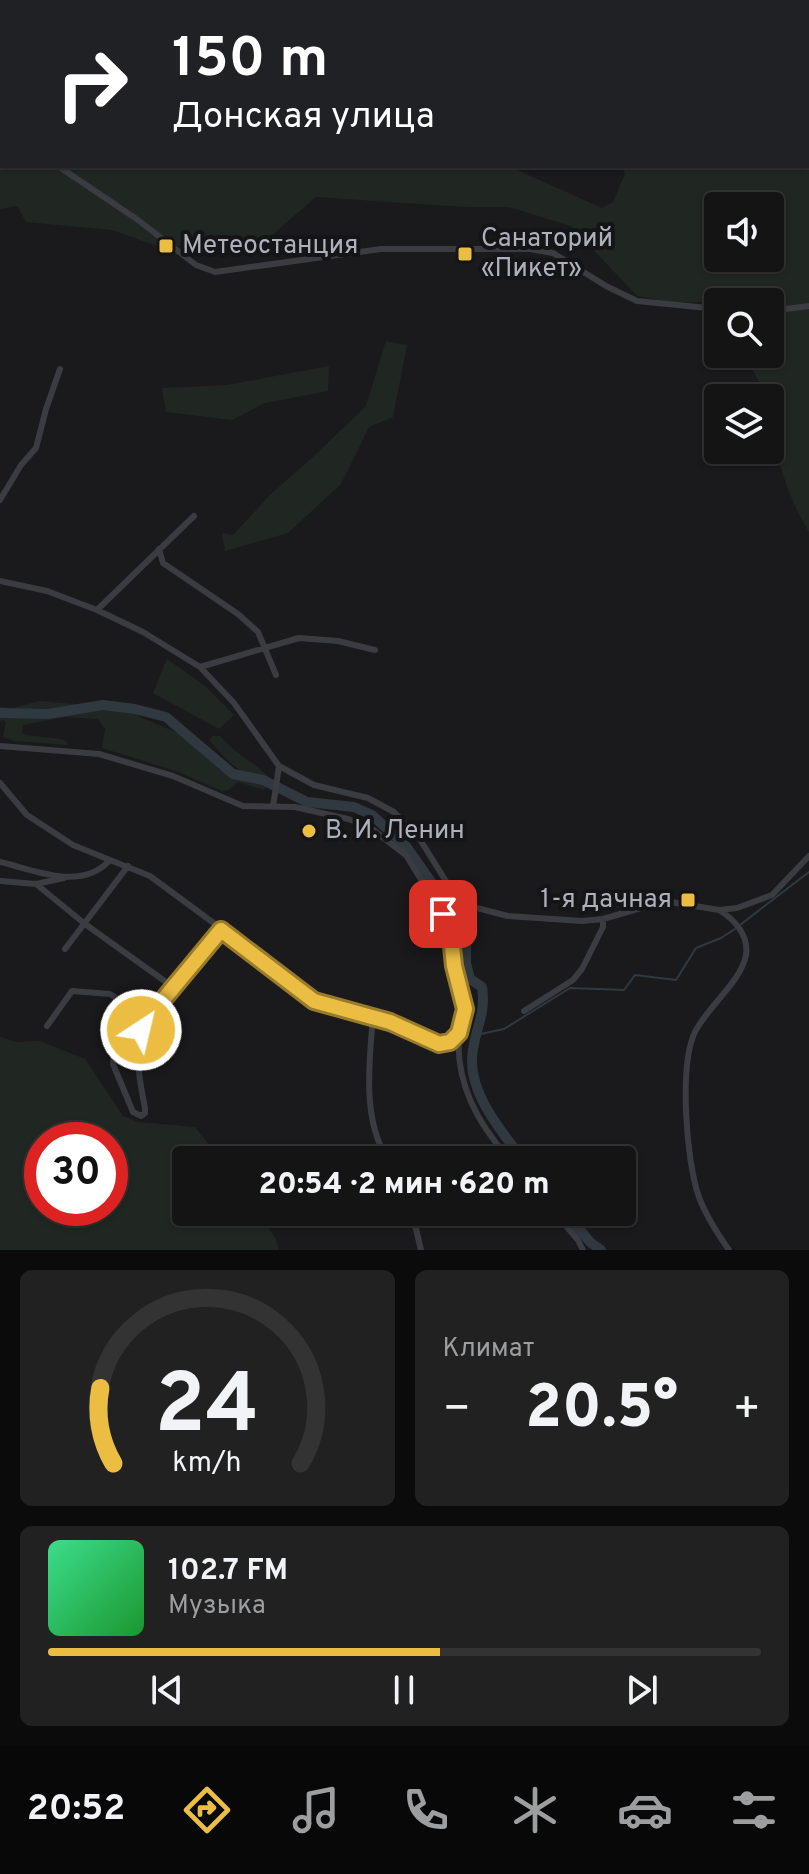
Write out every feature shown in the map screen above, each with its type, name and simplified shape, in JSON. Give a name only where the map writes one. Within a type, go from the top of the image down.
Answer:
[{"type":"street","points":[[61,168],[138,220],[196,265],[215,272],[381,249],[530,249],[553,253],[637,301],[704,308]]},
{"type":"street","points":[[784,309],[809,306]]},
{"type":"street","points":[[0,500],[21,465],[36,448],[60,369]]},
{"type":"street","points":[[97,610],[194,516]]},
{"type":"street","points":[[159,549],[163,563],[238,614],[258,632],[276,675]]},
{"type":"street","points":[[0,581],[47,591],[97,610],[143,632],[200,667],[234,703],[279,766],[314,785],[368,798],[394,812],[419,838],[447,886],[466,904],[508,916],[582,921],[603,919],[665,901],[719,910],[756,903],[772,895],[809,856]]},
{"type":"street","points":[[200,667],[266,647],[311,638],[375,650]]},
{"type":"street","points":[[0,746],[99,754],[173,776],[243,806],[295,807],[348,819],[375,831],[406,855],[448,924],[465,1009],[459,1033],[459,1061],[469,1097],[489,1136],[498,1146]]},
{"type":"street","points":[[273,807],[279,766]]},
{"type":"street","points":[[0,783],[27,815],[73,845],[150,876],[314,1001],[390,1022],[439,1044],[450,1042],[459,1033]]},
{"type":"street","points":[[0,881],[36,884],[100,870],[110,860]]},
{"type":"street","points":[[0,862],[64,878]]},
{"type":"street","points":[[65,949],[128,866]]},
{"type":"street","points":[[36,884],[85,924],[173,987]]},
{"type":"street","points":[[719,910],[735,921],[746,952],[734,979],[707,1012],[695,1033],[686,1071],[695,1185],[709,1220],[729,1250]]},
{"type":"street","points":[[524,1011],[573,980],[582,969],[603,927],[603,919]]},
{"type":"street","points":[[114,1052],[113,1064],[133,1112],[141,1116],[145,1108],[138,1072],[139,1042],[148,1018],[221,930]]},
{"type":"street","points":[[47,1026],[72,991],[110,994],[148,1018]]},
{"type":"street","points":[[373,1017],[369,1068],[374,1128],[379,1146]]},
{"type":"street","points":[[415,1226],[421,1250]]},
{"type":"street","points":[[566,1226],[583,1250]]},
{"type":"shaded area","points":[[0,168],[512,168],[602,208],[613,202],[625,174],[622,168],[809,168],[809,532],[793,501],[780,464],[784,464],[784,384],[761,384],[753,368],[784,368],[784,288],[704,288],[704,302],[669,302],[637,296],[571,226],[509,207],[316,197],[264,242],[222,235],[180,246],[157,246],[112,230],[26,222],[17,206],[0,209]]},
{"type":"shaded area","points":[[386,341],[407,345],[393,417],[369,427],[341,484],[288,533],[225,551],[222,533],[233,535],[270,495],[366,406]]},
{"type":"shaded area","points":[[329,366],[328,391],[265,403],[232,420],[166,412],[162,388],[227,385]]},
{"type":"shaded area","points":[[167,659],[205,686],[234,715],[219,729],[153,693]]},
{"type":"shaded area","points":[[39,701],[75,704],[82,710],[104,708],[136,712],[142,718],[183,735],[229,775],[267,785],[264,790],[238,782],[229,790],[222,791],[176,771],[102,748],[105,729],[98,719],[65,717],[23,725],[22,732],[26,735],[62,739],[67,745],[15,741],[3,737],[6,723],[0,721],[0,707],[13,708]]},
{"type":"shaded area","points":[[212,736],[220,736],[269,777],[249,774],[235,766],[210,741]]},
{"type":"shaded area","points":[[0,1037],[16,1042],[40,1041],[85,1059],[123,1116],[138,1122],[195,1127],[210,1146],[172,1146],[172,1226],[267,1226],[279,1250],[0,1250]]},
{"type":"waterway","points":[[0,713],[48,714],[103,705],[166,717],[233,774],[263,780],[307,802],[354,807],[372,815],[406,846],[466,936],[466,963],[470,979],[482,987],[483,998],[473,1051],[473,1074],[490,1114],[512,1146]]},
{"type":"waterway","points":[[740,925],[809,872]]},
{"type":"waterway","points":[[476,1035],[504,1029],[570,988],[624,990],[635,975],[676,980],[696,948],[735,929]]},
{"type":"waterway","points":[[577,1226],[601,1250]]},
{"type":"place","name":"Метеостанция","points":[[166,246]]},
{"type":"place","name":"Санаторий «Пикет»","points":[[465,254]]},
{"type":"place","name":"В. И. Ленин","points":[[309,831]]},
{"type":"place","name":"1-я дачная","points":[[688,900]]},
{"type":"route","points":[[141,1030],[221,930],[314,1001],[390,1022],[439,1044],[450,1042],[459,1033],[465,1009],[454,966],[451,936],[443,914]]}]
